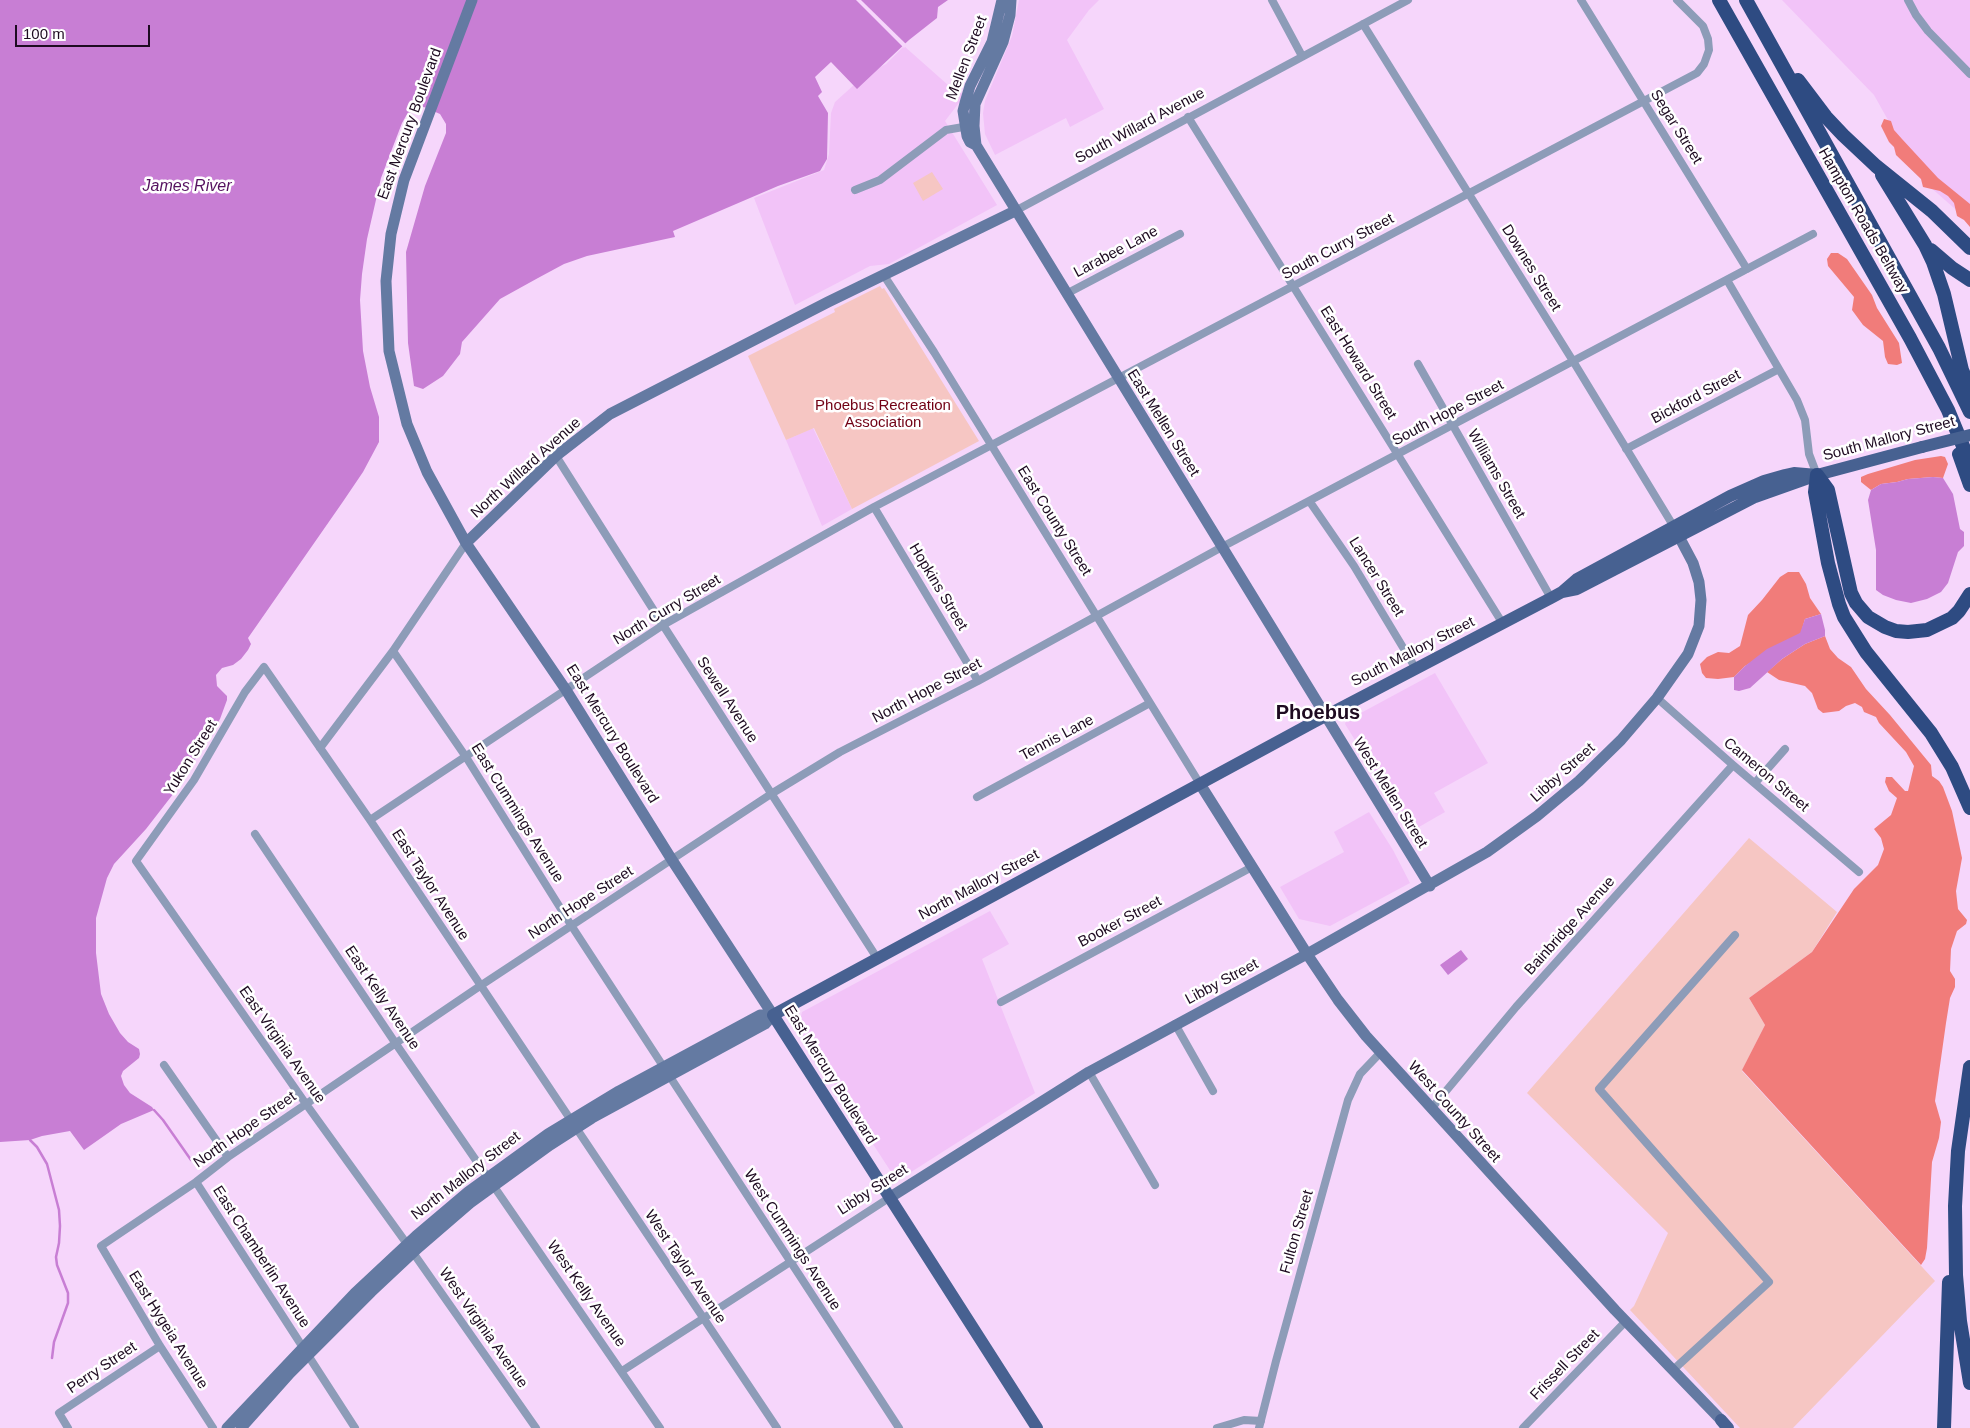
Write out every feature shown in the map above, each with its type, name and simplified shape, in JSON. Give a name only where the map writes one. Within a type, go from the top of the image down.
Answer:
[{"type":"highway","name":"Hampton Roads Beltway","points":[[1719,0],[1910,338],[1944,403],[1970,462]]},
{"type":"highway","name":"Hampton Roads Beltway","points":[[1746,0],[1939,348],[1970,412]]},
{"type":"highway","points":[[1762,27],[1826,117],[1876,166],[1932,211],[1970,248]]},
{"type":"highway","points":[[1876,166],[1925,245],[1939,276],[1962,370],[1970,389]]},
{"type":"highway","points":[[1925,245],[1952,268],[1970,280]]},
{"type":"highway","points":[[1910,338],[1925,380],[1958,452],[1970,485]]},
{"type":"highway","points":[[1817,476],[1828,490],[1851,593],[1856,603],[1868,617],[1896,631],[1927,630],[1952,618],[1970,594]]},
{"type":"highway","points":[[1817,476],[1815,492],[1828,563],[1844,617],[1866,652],[1935,738],[1952,767],[1970,808]]},
{"type":"highway","points":[[1944,1428],[1945,1363],[1958,1151],[1970,1067]]},
{"type":"highway","points":[[1955,1206],[1956,1267],[1960,1322],[1970,1383]]},
{"type":"main road","name":"East Mercury Boulevard","points":[[472,0],[404,180],[391,234],[386,281],[389,351],[407,424],[427,472],[466,543],[566,690],[672,860],[1037,1428]]},
{"type":"main road","name":"Mellen Street","points":[[969,126],[964,103],[992,42],[1002,0]]},
{"type":"main road","name":"Mellen Street","points":[[969,126],[977,99],[1003,42],[1008,26],[1011,0]]},
{"type":"main road","name":"East Mellen Street","points":[[969,126],[970,142],[976,145],[1325,716]]},
{"type":"main road","name":"South Willard Avenue","points":[[883,274],[1015,211]]},
{"type":"main road","name":"North Willard Avenue","points":[[466,543],[556,456],[610,414],[726,352],[883,274]]},
{"type":"main road","name":"South Mallory Street","points":[[1200,784],[1325,716],[1503,624],[1556,595],[1577,579],[1676,531],[1730,496],[1764,481],[1794,473],[1817,476],[1970,435]]},
{"type":"main road","name":"Libby Street","points":[[889,1198],[1089,1072],[1307,954],[1487,852],[1537,816],[1579,781],[1621,740],[1657,698],[1688,654],[1699,626],[1701,600],[1699,582],[1693,563],[1676,531]]},
{"type":"main road","name":"West Mellen Street","points":[[1325,716],[1430,886]]},
{"type":"main road","name":"West County Street","points":[[1200,784],[1307,954],[1338,1000],[1380,1053],[1626,1321],[1725,1425]]},
{"type":"main road","name":"North Mallory Street","points":[[227,1428],[455,1203],[491,1181],[573,1124],[760,1015],[773,1015],[1200,784]]},
{"type":"main road","name":"North Mallory Street","points":[[241,1428],[305,1351]]},
{"type":"street","points":[[1272,0],[1302,56]]},
{"type":"street","name":"South Willard Avenue","points":[[1015,211],[1408,0]]},
{"type":"street","name":"Segar Street","points":[[1581,0],[1747,269]]},
{"type":"street","name":"South Curry Street","points":[[991,446],[1697,73],[1704,64],[1709,50],[1708,39],[1703,26],[1677,0]]},
{"type":"street","points":[[1908,0],[1916,16],[1928,31],[1970,74]]},
{"type":"street","name":"Downes Street","points":[[1363,24],[1574,362],[1676,531]]},
{"type":"street","name":"East Howard Street","points":[[1188,118],[1503,624]]},
{"type":"street","points":[[855,190],[876,183],[941,133],[950,128],[969,126]]},
{"type":"street","name":"Larabee Lane","points":[[1066,294],[1180,234]]},
{"type":"street","name":"South Hope Street","points":[[1096,616],[1813,234]]},
{"type":"street","name":"East County Street","points":[[883,274],[1200,784]]},
{"type":"street","points":[[1727,280],[1801,409],[1806,426],[1809,454],[1817,476]]},
{"type":"street","name":"Williams Street","points":[[1418,364],[1453,426],[1556,595]]},
{"type":"street","name":"Bickford Street","points":[[1626,449],[1779,368]]},
{"type":"street","name":"North Curry Street","points":[[370,820],[663,625],[874,507],[991,446]]},
{"type":"street","name":"Sewell Avenue","points":[[556,456],[877,958]]},
{"type":"street","name":"Lancer Street","points":[[1310,502],[1354,566],[1416,669]]},
{"type":"street","name":"Hopkins Street","points":[[874,507],[978,680]]},
{"type":"street","name":"North Willard Avenue","points":[[320,748],[393,651],[466,543]]},
{"type":"street","name":"North Hope Street","points":[[101,1246],[196,1182],[228,1157],[480,986],[771,794],[840,752],[1096,616]]},
{"type":"street","name":"East Cummings Avenue","points":[[393,651],[466,757],[571,926],[666,1070]]},
{"type":"street","name":"East Taylor Avenue","points":[[264,667],[370,820],[573,1124]]},
{"type":"street","name":"Yukon Street","points":[[136,861],[194,780],[245,692],[264,667]]},
{"type":"street","name":"Cameron Street","points":[[1657,698],[1732,765],[1859,872]]},
{"type":"street","name":"Tennis Lane","points":[[977,797],[1150,703]]},
{"type":"street","points":[[1755,783],[1785,749]]},
{"type":"street","name":"Bainbridge Avenue","points":[[1431,1109],[1516,1007],[1732,765]]},
{"type":"street","name":"East Kelly Avenue","points":[[256,834],[396,1044],[491,1181]]},
{"type":"street","name":"East Virginia Avenue","points":[[136,861],[306,1104],[410,1248]]},
{"type":"street","name":"Booker Street","points":[[1001,1002],[1252,867]]},
{"type":"street","points":[[1673,1370],[1770,1282],[1599,1089],[1735,935]]},
{"type":"street","points":[[1175,1024],[1213,1091]]},
{"type":"street","name":"Fulton Street","points":[[1260,1424],[1348,1100],[1360,1074],[1380,1053]]},
{"type":"street","points":[[164,1065],[228,1157]]},
{"type":"street","name":"West Cummings Avenue","points":[[666,1070],[899,1428]]},
{"type":"street","points":[[1089,1072],[1155,1185]]},
{"type":"street","name":"West Taylor Avenue","points":[[573,1124],[777,1428]]},
{"type":"street","name":"West Kelly Avenue","points":[[491,1181],[660,1428]]},
{"type":"street","name":"East Chamberlin Avenue","points":[[196,1182],[355,1428]]},
{"type":"street","name":"Libby Street","points":[[622,1371],[889,1198]]},
{"type":"street","name":"East Hygeia Avenue","points":[[101,1246],[160,1346],[213,1428]]},
{"type":"street","name":"West Virginia Avenue","points":[[410,1248],[536,1428]]},
{"type":"street","name":"Frissell Street","points":[[1524,1428],[1626,1321]]},
{"type":"street","name":"Perry Street","points":[[68,1428],[59,1413],[160,1346]]},
{"type":"street","points":[[1217,1428],[1244,1420],[1260,1424]]},
{"type":"shaded area","points":[[1019,0],[1099,0],[1089,10],[1067,40],[1104,109],[1070,127],[1066,118],[995,155],[985,134],[983,113],[985,101],[1012,36]]},
{"type":"shaded area","points":[[1782,0],[1970,0],[1970,222],[1921,179],[1874,95]]},
{"type":"shaded area","points":[[904,46],[948,85],[965,95],[945,121],[997,205],[889,264],[870,266],[795,305],[754,198],[824,170],[829,154],[831,113],[835,102],[865,75],[886,64]]},
{"type":"shaded area","points":[[1884,119],[1891,121],[1894,130],[1938,178],[1970,204],[1970,227],[1957,216],[1954,203],[1948,196],[1940,191],[1923,187],[1921,179],[1896,155],[1894,147],[1889,142],[1881,126]]},
{"type":"shaded area","points":[[1831,253],[1838,253],[1847,259],[1872,295],[1877,308],[1899,343],[1902,363],[1897,365],[1888,364],[1883,341],[1863,325],[1852,310],[1854,297],[1828,266],[1827,259]]},
{"type":"shaded area","points":[[813,428],[852,509],[822,526],[786,440]]},
{"type":"shaded area","points":[[1945,457],[1948,464],[1943,478],[1908,479],[1881,484],[1871,490],[1861,482],[1861,477],[1868,474],[1915,460]]},
{"type":"shaded area","points":[[1788,572],[1799,572],[1806,584],[1810,598],[1821,614],[1805,619],[1801,633],[1745,666],[1734,677],[1706,678],[1702,673],[1700,664],[1707,657],[1718,652],[1729,653],[1740,646],[1748,615],[1780,577]]},
{"type":"shaded area","points":[[1825,636],[1830,649],[1838,658],[1851,667],[1866,689],[1931,765],[1932,776],[1943,787],[1952,811],[1962,858],[1956,891],[1958,909],[1967,920],[1966,924],[1957,931],[1951,949],[1950,971],[1955,979],[1955,987],[1950,998],[1935,1101],[1941,1122],[1939,1138],[1932,1162],[1927,1248],[1925,1259],[1921,1265],[1742,1070],[1765,1025],[1749,998],[1812,952],[1854,889],[1878,865],[1884,849],[1881,838],[1874,829],[1891,815],[1897,798],[1889,791],[1885,782],[1886,777],[1892,777],[1905,791],[1908,791],[1914,766],[1906,752],[1879,723],[1876,717],[1864,712],[1862,707],[1855,703],[1839,711],[1823,713],[1818,709],[1812,693],[1805,686],[1779,680],[1767,672],[1782,659],[1805,644]]},
{"type":"shaded area","points":[[1435,673],[1488,763],[1434,793],[1445,812],[1412,831],[1345,724],[1346,721]]},
{"type":"shaded area","points":[[1369,812],[1393,850],[1410,883],[1330,926],[1299,919],[1280,887],[1344,852],[1334,832]]},
{"type":"shaded area","points":[[990,911],[1009,944],[982,959],[1035,1093],[897,1181],[798,1029],[802,1012]]},
{"type":"green space","points":[[932,172],[943,189],[923,201],[913,183]]},
{"type":"green space","name":"Phoebus Recreation Association","points":[[880,286],[882,289],[884,288],[979,441],[852,509],[814,428],[786,440],[748,356],[835,312],[834,309]]},
{"type":"green space","points":[[1749,838],[1837,912],[1812,952],[1749,998],[1765,1025],[1742,1071],[1935,1281],[1793,1428],[1740,1428],[1630,1310],[1634,1306],[1668,1233],[1527,1093]]},
{"type":"water","name":"James River","points":[[0,0],[948,0],[938,7],[937,18],[909,40],[857,89],[831,62],[815,77],[822,92],[818,96],[828,113],[827,159],[820,171],[778,186],[673,231],[675,237],[587,256],[564,264],[538,278],[500,299],[462,342],[460,354],[443,376],[423,389],[414,386],[408,343],[406,252],[425,186],[446,133],[446,124],[440,114],[424,107],[414,109],[406,116],[381,178],[367,239],[362,274],[360,300],[363,351],[370,387],[379,417],[379,442],[363,472],[248,638],[251,644],[248,650],[241,659],[233,665],[222,668],[216,675],[217,686],[227,696],[220,719],[177,789],[146,829],[114,864],[107,878],[96,918],[96,953],[101,994],[109,1014],[120,1033],[128,1042],[139,1049],[139,1058],[123,1071],[121,1076],[124,1085],[130,1093],[154,1110],[121,1124],[84,1150],[70,1131],[30,1140],[0,1142]]},
{"type":"water","points":[[1933,477],[1943,478],[1953,494],[1960,529],[1964,532],[1964,546],[1958,552],[1948,583],[1941,592],[1927,599],[1911,603],[1896,600],[1876,590],[1876,550],[1868,500],[1871,490],[1881,484]]},
{"type":"water","points":[[1821,614],[1825,636],[1805,644],[1782,659],[1750,688],[1739,691],[1734,690],[1734,677],[1745,666],[1767,649],[1800,633],[1805,619]]},
{"type":"water","points":[[1461,950],[1468,959],[1448,975],[1440,965]]},
{"type":"pier","points":[[856,0],[861,0],[907,45],[904,48]]},
{"type":"waterway","points":[[154,1110],[191,1160]]},
{"type":"waterway","points":[[30,1140],[37,1147],[47,1164],[59,1210],[59,1243],[56,1257],[57,1265],[68,1293],[68,1303],[54,1342],[52,1358]]},
{"type":"district","name":"Phoebus","points":[[1318,713]]}]
